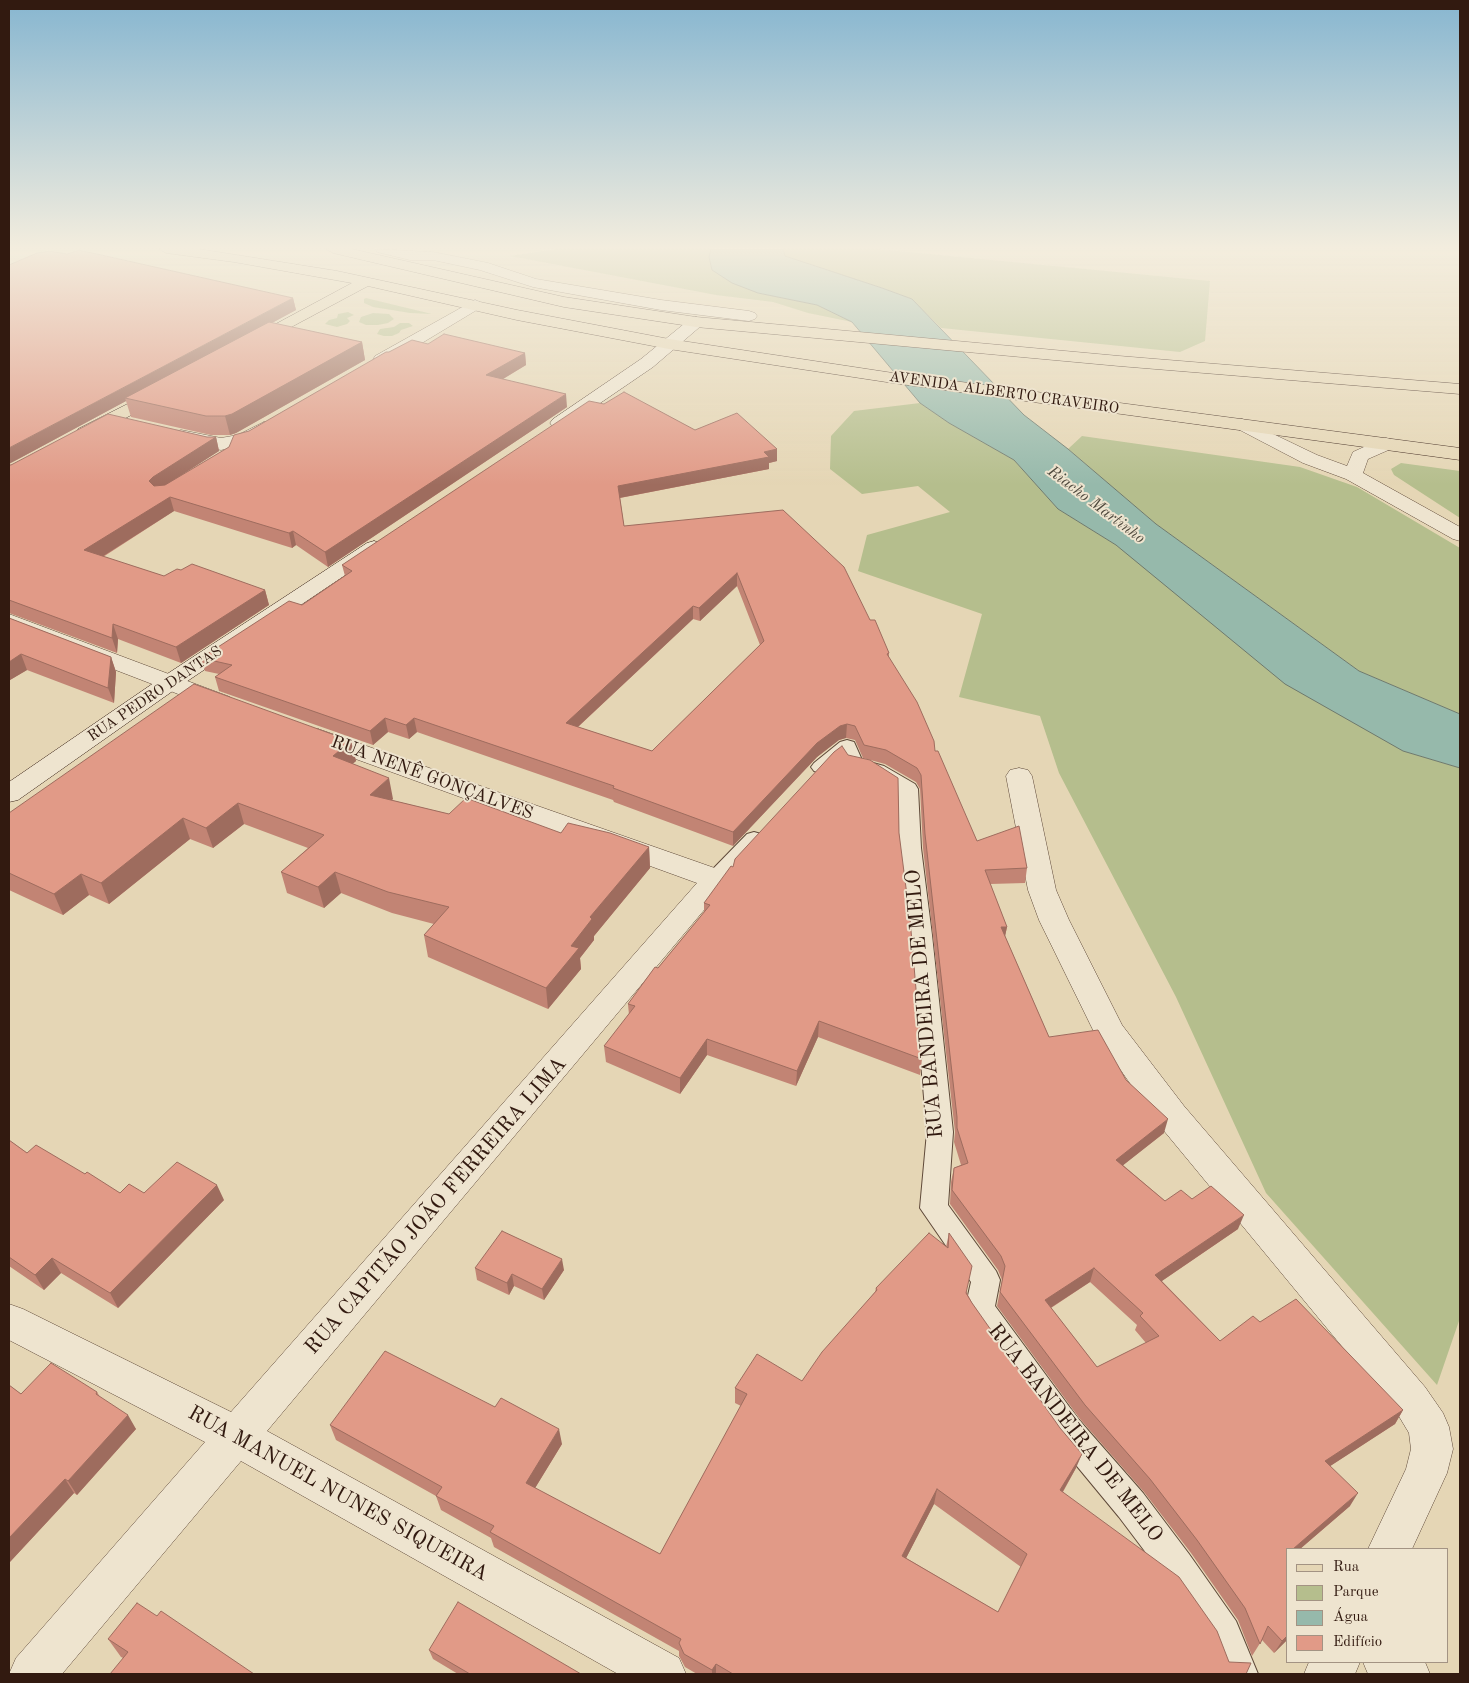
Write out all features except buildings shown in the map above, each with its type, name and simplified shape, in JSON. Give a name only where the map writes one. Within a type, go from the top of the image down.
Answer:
[{"type":"main road","points":[[239,350],[281,328]]},
{"type":"main road","name":"AVENIDA ALBERTO CRAVEIRO","points":[[585,328],[669,344],[893,378],[1460,454]]},
{"type":"main road","points":[[757,328],[1119,361],[1460,389]]},
{"type":"main road","points":[[68,442],[178,382]]},
{"type":"street","points":[[365,369],[437,328]]},
{"type":"street","points":[[542,435],[647,363],[689,328]]},
{"type":"street","points":[[109,419],[139,426]]},
{"type":"street","points":[[165,432],[211,443],[232,443],[244,439],[279,419]]},
{"type":"street","points":[[1242,424],[1310,459],[1353,474],[1460,535]]},
{"type":"street","points":[[1353,474],[1360,456],[1386,444]]},
{"type":"street","name":"RUA PEDRO DANTAS","points":[[9,794],[169,683],[388,538]]},
{"type":"street","points":[[9,621],[242,709]]},
{"type":"street","name":"RUA NENÊ GONÇALVES","points":[[298,730],[716,879]]},
{"type":"street","points":[[1019,776],[1042,890],[1054,920],[1110,1032],[1172,1116],[1411,1400],[1429,1427],[1432,1449],[1426,1473],[1390,1548]]},
{"type":"street","name":"RUA CAPITÃO JOÃO FERREIRA LIMA","points":[[32,1674],[238,1437],[716,879]]},
{"type":"street","name":"RUA MANUEL NUNES SIQUEIRA","points":[[9,1321],[238,1437],[663,1674]]},
{"type":"street","points":[[1327,1674],[1335,1663]]},
{"type":"street","points":[[1388,1663],[1407,1674]]},
{"type":"lane","points":[[218,461],[226,456],[232,443]]},
{"type":"lane","name":"RUA BANDEIRA DE MELO","points":[[806,783],[825,762],[847,746],[854,764],[876,770],[908,789],[910,848],[921,935],[940,1132],[934,1208],[986,1280],[980,1309],[1068,1431],[1130,1505],[1177,1566],[1224,1633],[1240,1674]]},
{"type":"lane","name":"RUA CAPITÃO JOÃO FERREIRA LIMA","points":[[716,879],[768,825]]},
{"type":"green space","points":[[408,328],[392,336],[377,334],[380,329]]},
{"type":"green space","points":[[941,328],[1206,328],[1205,341],[1180,352]]},
{"type":"green space","points":[[920,403],[949,423],[1014,460],[1058,509],[1116,545],[1403,751],[1460,768],[1460,1318],[1437,1385],[1266,1193],[1176,997],[1059,773],[1040,716],[959,697],[982,614],[858,571],[867,535],[950,512],[918,486],[862,494],[830,469],[831,436],[854,411]]},
{"type":"green space","points":[[1082,436],[1300,467],[1357,487],[1460,548],[1460,714],[1359,671],[1156,524],[1068,449]]},
{"type":"green space","points":[[1401,463],[1460,471],[1460,518],[1394,475],[1391,469]]},
{"type":"water","name":"Riacho Martinho","points":[[857,328],[940,328],[1024,415],[1068,449],[1156,524],[1359,671],[1460,714],[1460,768],[1403,751],[1285,684],[1116,545],[1058,509],[1014,460],[949,423],[920,403]]}]
